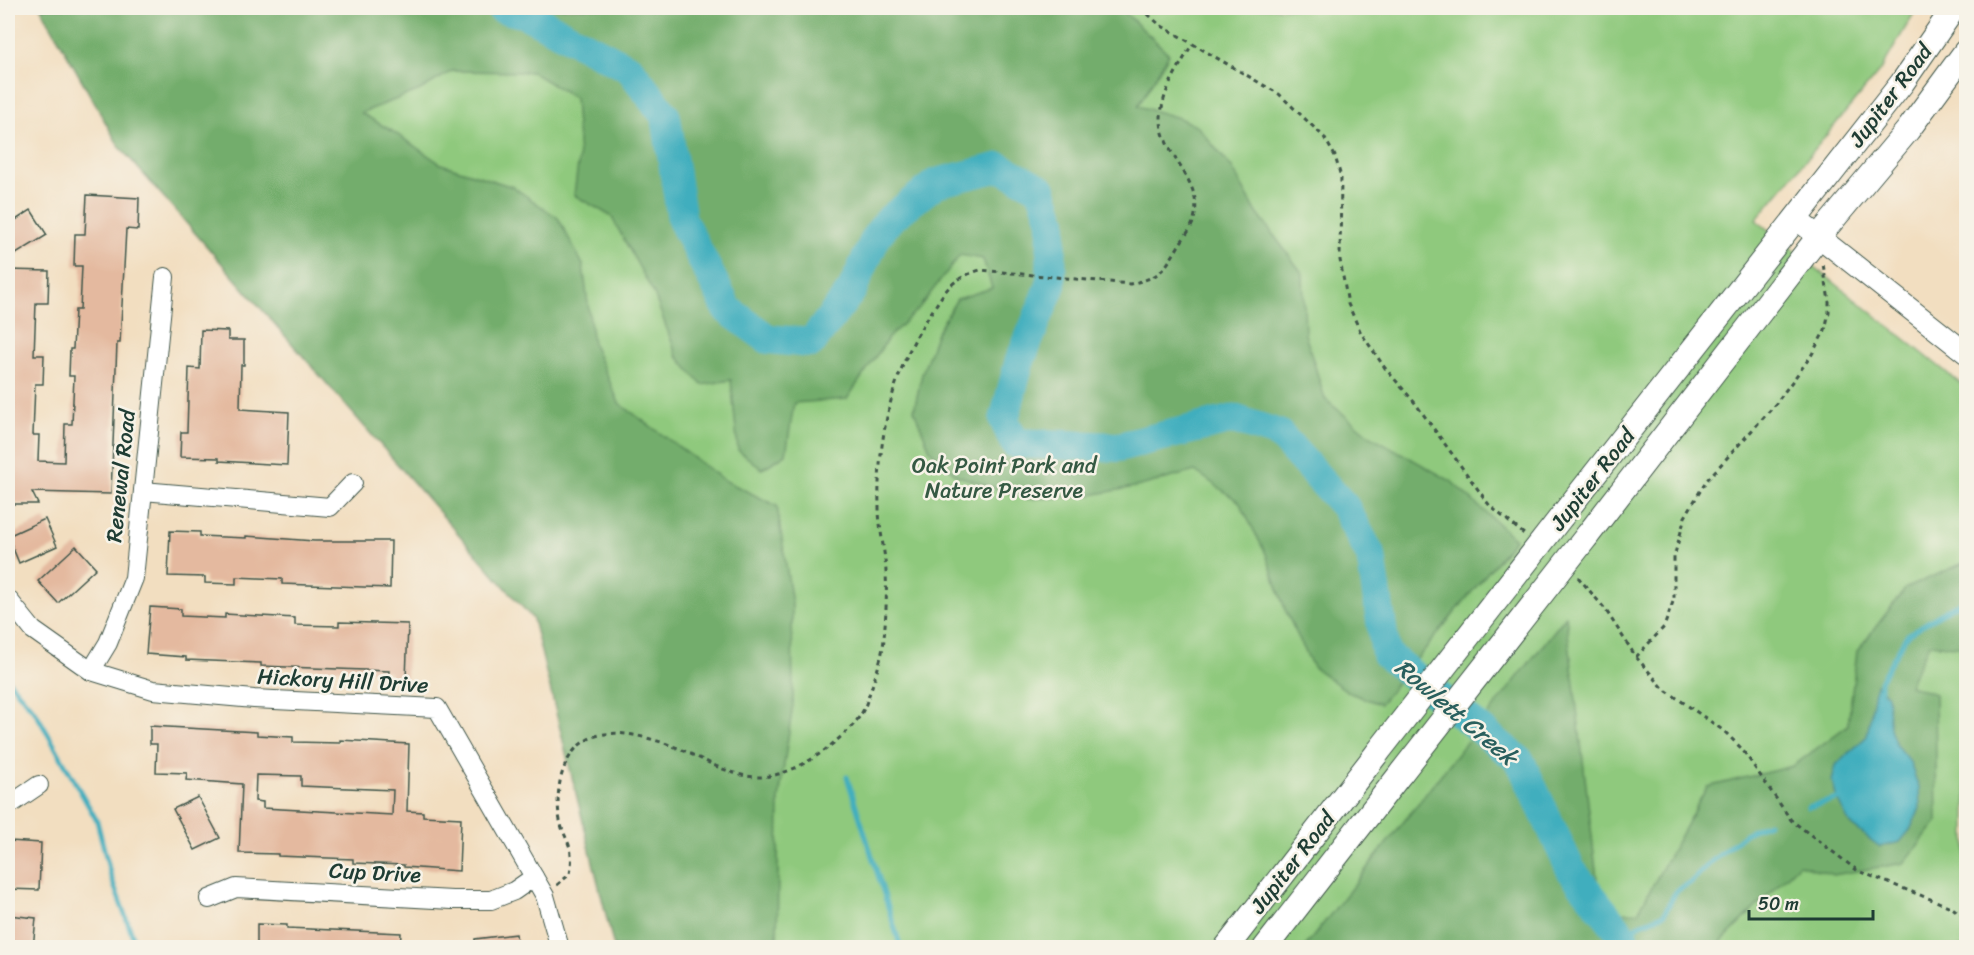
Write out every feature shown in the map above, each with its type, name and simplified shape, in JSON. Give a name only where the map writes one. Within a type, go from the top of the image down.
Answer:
[{"type":"main road","name":"Jupiter Road","points":[[1226,948],[1902,83],[1954,8]]},
{"type":"main road","name":"Jupiter Road","points":[[1265,948],[1820,236],[1908,130],[1966,51]]},
{"type":"street","points":[[1795,218],[1966,352]]},
{"type":"street","name":"Renewal Road","points":[[91,671],[108,643],[134,578],[165,276]]},
{"type":"street","points":[[143,491],[330,507],[353,483]]},
{"type":"street","name":"Hickory Hill Drive","points":[[8,599],[33,630],[91,671],[153,690],[254,699],[437,708],[545,896],[560,948]]},
{"type":"street","points":[[8,806],[39,785]]},
{"type":"street","name":"Cup Drive","points":[[209,898],[236,888],[452,900],[491,900],[514,891],[534,877]]},
{"type":"path","points":[[1141,8],[1160,25],[1279,94],[1324,137],[1335,156],[1341,177],[1340,260],[1348,304],[1361,333],[1490,506],[1526,535]]},
{"type":"path","points":[[545,896],[570,874],[571,853],[561,827],[558,803],[561,778],[568,760],[581,744],[602,733],[621,733],[665,743],[729,773],[758,777],[778,774],[814,758],[850,730],[866,705],[884,641],[886,572],[879,508],[879,474],[885,425],[899,375],[915,337],[947,288],[962,276],[980,270],[1130,285],[1149,280],[1167,267],[1194,220],[1196,194],[1162,134],[1161,117],[1164,97],[1192,44]]},
{"type":"path","points":[[1636,657],[1664,627],[1674,599],[1674,557],[1685,517],[1706,481],[1774,406],[1811,356],[1825,330],[1829,301],[1820,236]]},
{"type":"path","points":[[1570,571],[1579,578],[1605,609],[1636,657],[1664,688],[1724,731],[1742,749],[1791,820],[1858,871],[1951,907],[1966,918]]},
{"type":"green space","name":"Oak Point Park and Nature Preserve","points":[[41,8],[1917,8],[1882,68],[1756,220],[1966,388],[1966,947],[614,947],[533,619],[119,146]]},
{"type":"green space","points":[[41,8],[1120,8],[1169,54],[1138,106],[1179,118],[1198,127],[1232,168],[1257,213],[1303,274],[1305,334],[1325,399],[1369,435],[1451,481],[1515,539],[1380,704],[1350,693],[1313,667],[1286,612],[1266,554],[1239,502],[1195,471],[1140,486],[1085,496],[1027,499],[956,475],[930,450],[914,410],[922,374],[937,332],[957,299],[992,288],[983,259],[960,255],[919,308],[889,337],[847,399],[794,403],[786,454],[762,469],[738,450],[731,380],[702,385],[677,356],[654,294],[611,216],[574,195],[579,157],[575,98],[532,72],[452,71],[420,90],[361,113],[441,164],[513,187],[558,218],[583,265],[593,344],[619,403],[724,480],[777,506],[792,604],[793,704],[779,799],[777,947],[614,947],[533,619],[119,146]]},
{"type":"green space","points":[[1966,562],[1966,647],[1929,644],[1909,685],[1935,694],[1937,822],[1904,863],[1833,875],[1799,864],[1716,947],[1304,948],[1566,616],[1601,913],[1638,912],[1707,787],[1793,766],[1848,725],[1857,651],[1906,588]]},
{"type":"water","points":[[1876,684],[1887,695],[1890,728],[1896,745],[1910,762],[1919,788],[1920,808],[1910,830],[1900,842],[1880,847],[1850,824],[1837,799],[1832,781],[1836,765],[1867,736]]},
{"type":"building","points":[[87,195],[139,198],[138,230],[126,229],[120,343],[117,343],[111,494],[32,492],[38,504],[8,504],[8,270],[49,271],[48,303],[36,303],[34,355],[44,355],[43,384],[35,384],[33,435],[39,435],[38,461],[64,462],[65,424],[72,424],[74,376],[69,376],[70,349],[73,349],[75,310],[80,310],[82,266],[74,266],[75,234],[85,234]]},
{"type":"building","points":[[31,210],[47,235],[8,259],[8,225]]},
{"type":"building","points":[[201,330],[228,331],[228,340],[244,340],[240,409],[289,412],[287,465],[219,461],[219,458],[180,457],[181,432],[187,432],[189,368],[200,369]]},
{"type":"building","points":[[45,519],[57,546],[19,563],[8,536]]},
{"type":"building","points":[[170,531],[200,532],[200,536],[246,538],[246,536],[314,541],[391,541],[390,588],[282,584],[282,579],[236,577],[236,584],[205,583],[205,577],[168,576]]},
{"type":"building","points":[[76,546],[96,568],[58,603],[38,581]]},
{"type":"building","points":[[150,607],[181,609],[181,616],[225,618],[225,614],[295,618],[295,625],[339,626],[339,622],[408,624],[406,680],[388,679],[389,671],[261,666],[261,663],[186,660],[186,657],[146,654]]},
{"type":"building","points":[[150,726],[257,732],[257,735],[293,737],[293,742],[340,743],[340,740],[409,744],[407,811],[423,812],[423,816],[461,818],[459,871],[404,867],[404,865],[353,863],[353,859],[239,853],[242,784],[186,780],[187,773],[156,772],[157,744],[150,744]],"holes":[[[256,775],[301,776],[301,786],[393,790],[392,815],[263,808],[263,802],[255,801]]]},
{"type":"building","points":[[198,797],[220,838],[195,850],[173,809]]},
{"type":"building","points":[[9,841],[41,843],[39,890],[8,889]]},
{"type":"building","points":[[8,915],[36,918],[33,948],[8,948]]},
{"type":"building","points":[[257,924],[287,925],[287,928],[401,933],[400,948],[257,948]]},
{"type":"building","points":[[516,934],[518,948],[475,948],[475,939]]},
{"type":"waterway","name":"Rowlett Creek","points":[[501,8],[525,14],[630,69],[666,117],[682,220],[728,310],[768,339],[811,343],[852,290],[877,235],[890,219],[936,183],[1000,167],[1041,189],[1052,221],[1051,285],[1019,363],[1004,420],[1015,443],[1118,447],[1234,419],[1279,434],[1345,507],[1371,556],[1386,654],[1520,761],[1571,870],[1623,936],[1623,948]]},
{"type":"waterway","points":[[1880,695],[1880,681],[1907,635],[1966,600]]},
{"type":"waterway","points":[[8,680],[36,713],[97,821],[111,877],[137,948]]},
{"type":"waterway","points":[[847,777],[901,948]]},
{"type":"waterway","points":[[1808,807],[1837,799],[1841,795]]},
{"type":"waterway","points":[[1623,936],[1637,926],[1664,914],[1676,891],[1690,883],[1746,833],[1768,823]]}]
